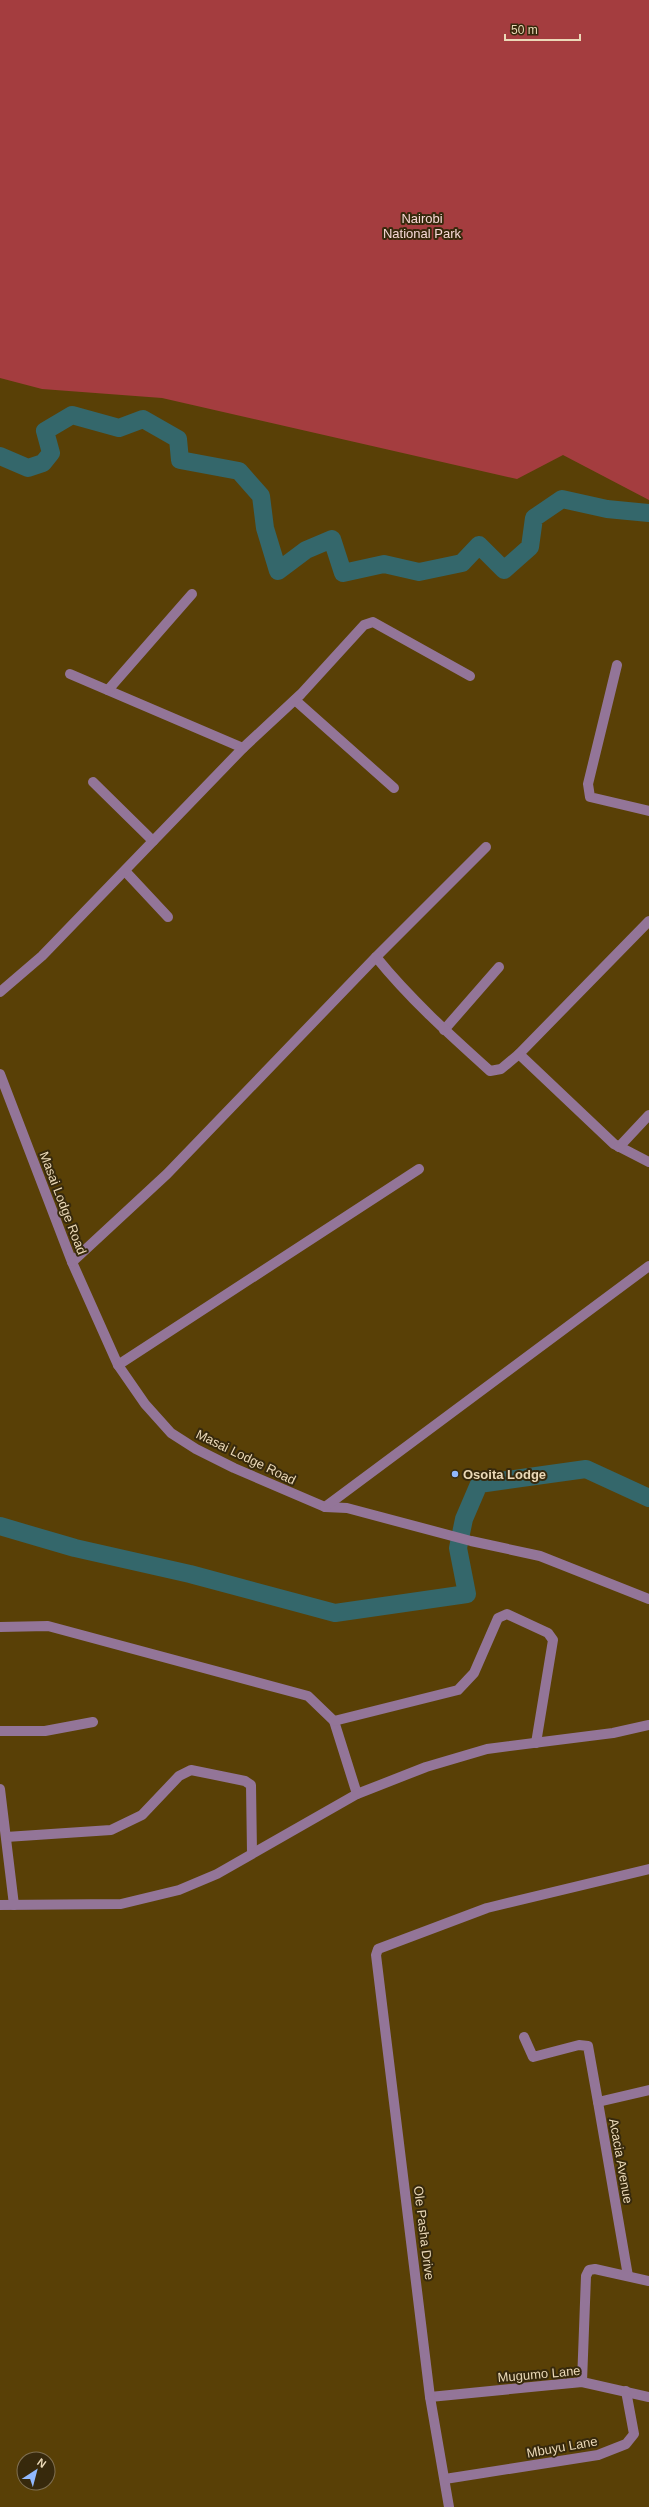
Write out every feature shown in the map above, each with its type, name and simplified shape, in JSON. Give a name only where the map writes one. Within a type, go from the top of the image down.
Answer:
[{"type":"street","points":[[108,690],[192,594]]},
{"type":"street","points":[[0,992],[42,956],[243,748],[295,700],[364,625],[373,622],[470,676]]},
{"type":"street","points":[[617,665],[588,784],[590,797],[649,811]]},
{"type":"street","points":[[70,674],[243,748]]},
{"type":"street","points":[[295,700],[394,788]]},
{"type":"street","points":[[93,782],[153,841]]},
{"type":"street","points":[[72,1262],[167,1174],[376,957],[486,847]]},
{"type":"street","points":[[125,871],[168,917]]},
{"type":"street","points":[[376,957],[395,981],[444,1030],[490,1071],[501,1068],[519,1054],[649,921]]},
{"type":"street","points":[[444,1030],[500,967]]},
{"type":"street","points":[[519,1054],[619,1147],[649,1162]]},
{"type":"street","name":"Masai Lodge Road","points":[[0,1074],[72,1262],[118,1365],[145,1404],[171,1433],[196,1449],[234,1468],[325,1507],[347,1508],[471,1541],[540,1556],[649,1599]]},
{"type":"street","points":[[619,1147],[649,1115]]},
{"type":"street","points":[[118,1365],[419,1169]]},
{"type":"street","points":[[325,1507],[649,1266]]},
{"type":"street","points":[[334,1721],[458,1690],[474,1672],[498,1618],[507,1614],[548,1633],[553,1640],[536,1743]]},
{"type":"street","points":[[0,1627],[48,1626],[308,1696],[334,1721],[356,1794]]},
{"type":"street","points":[[0,1731],[45,1731],[93,1722]]},
{"type":"street","points":[[0,1905],[121,1904],[179,1890],[217,1874],[356,1794],[426,1767],[487,1749],[613,1733],[649,1725]]},
{"type":"street","points":[[6,1837],[111,1830],[142,1815],[179,1776],[192,1770],[245,1781],[251,1785],[252,1853]]},
{"type":"street","points":[[0,1789],[14,1905]]},
{"type":"street","name":"Ole Pasha Drive","points":[[449,2507],[430,2397],[376,1962],[378,1949],[487,1908],[649,1869]]},
{"type":"street","points":[[524,2037],[533,2057],[579,2045],[588,2046],[598,2102]]},
{"type":"street","name":"Acacia Avenue","points":[[628,2276],[598,2102],[649,2090]]},
{"type":"street","points":[[582,2382],[586,2276],[589,2270],[595,2269],[649,2281]]},
{"type":"street","name":"Mugumo Lane","points":[[430,2397],[582,2382],[649,2397]]},
{"type":"street","name":"Mbuyu Lane","points":[[445,2479],[598,2455],[626,2444],[634,2434],[626,2391]]},
{"type":"green space","name":"Nairobi National Park","points":[[0,0],[649,0],[649,500],[563,455],[517,479],[162,398],[42,389],[0,378]]},
{"type":"waterway","points":[[0,456],[28,468],[43,463],[51,453],[45,431],[72,415],[119,428],[143,419],[178,439],[180,460],[239,471],[261,496],[265,528],[278,571],[306,550],[332,539],[343,573],[384,564],[419,572],[462,563],[479,545],[504,570],[530,547],[534,518],[562,499],[607,509],[649,513]]},
{"type":"waterway","points":[[0,1526],[75,1548],[190,1574],[335,1613],[467,1594],[458,1548],[464,1519],[479,1484],[586,1469],[649,1498]]},
{"type":"place","name":"Osoita Lodge","points":[[455,1474]]}]
